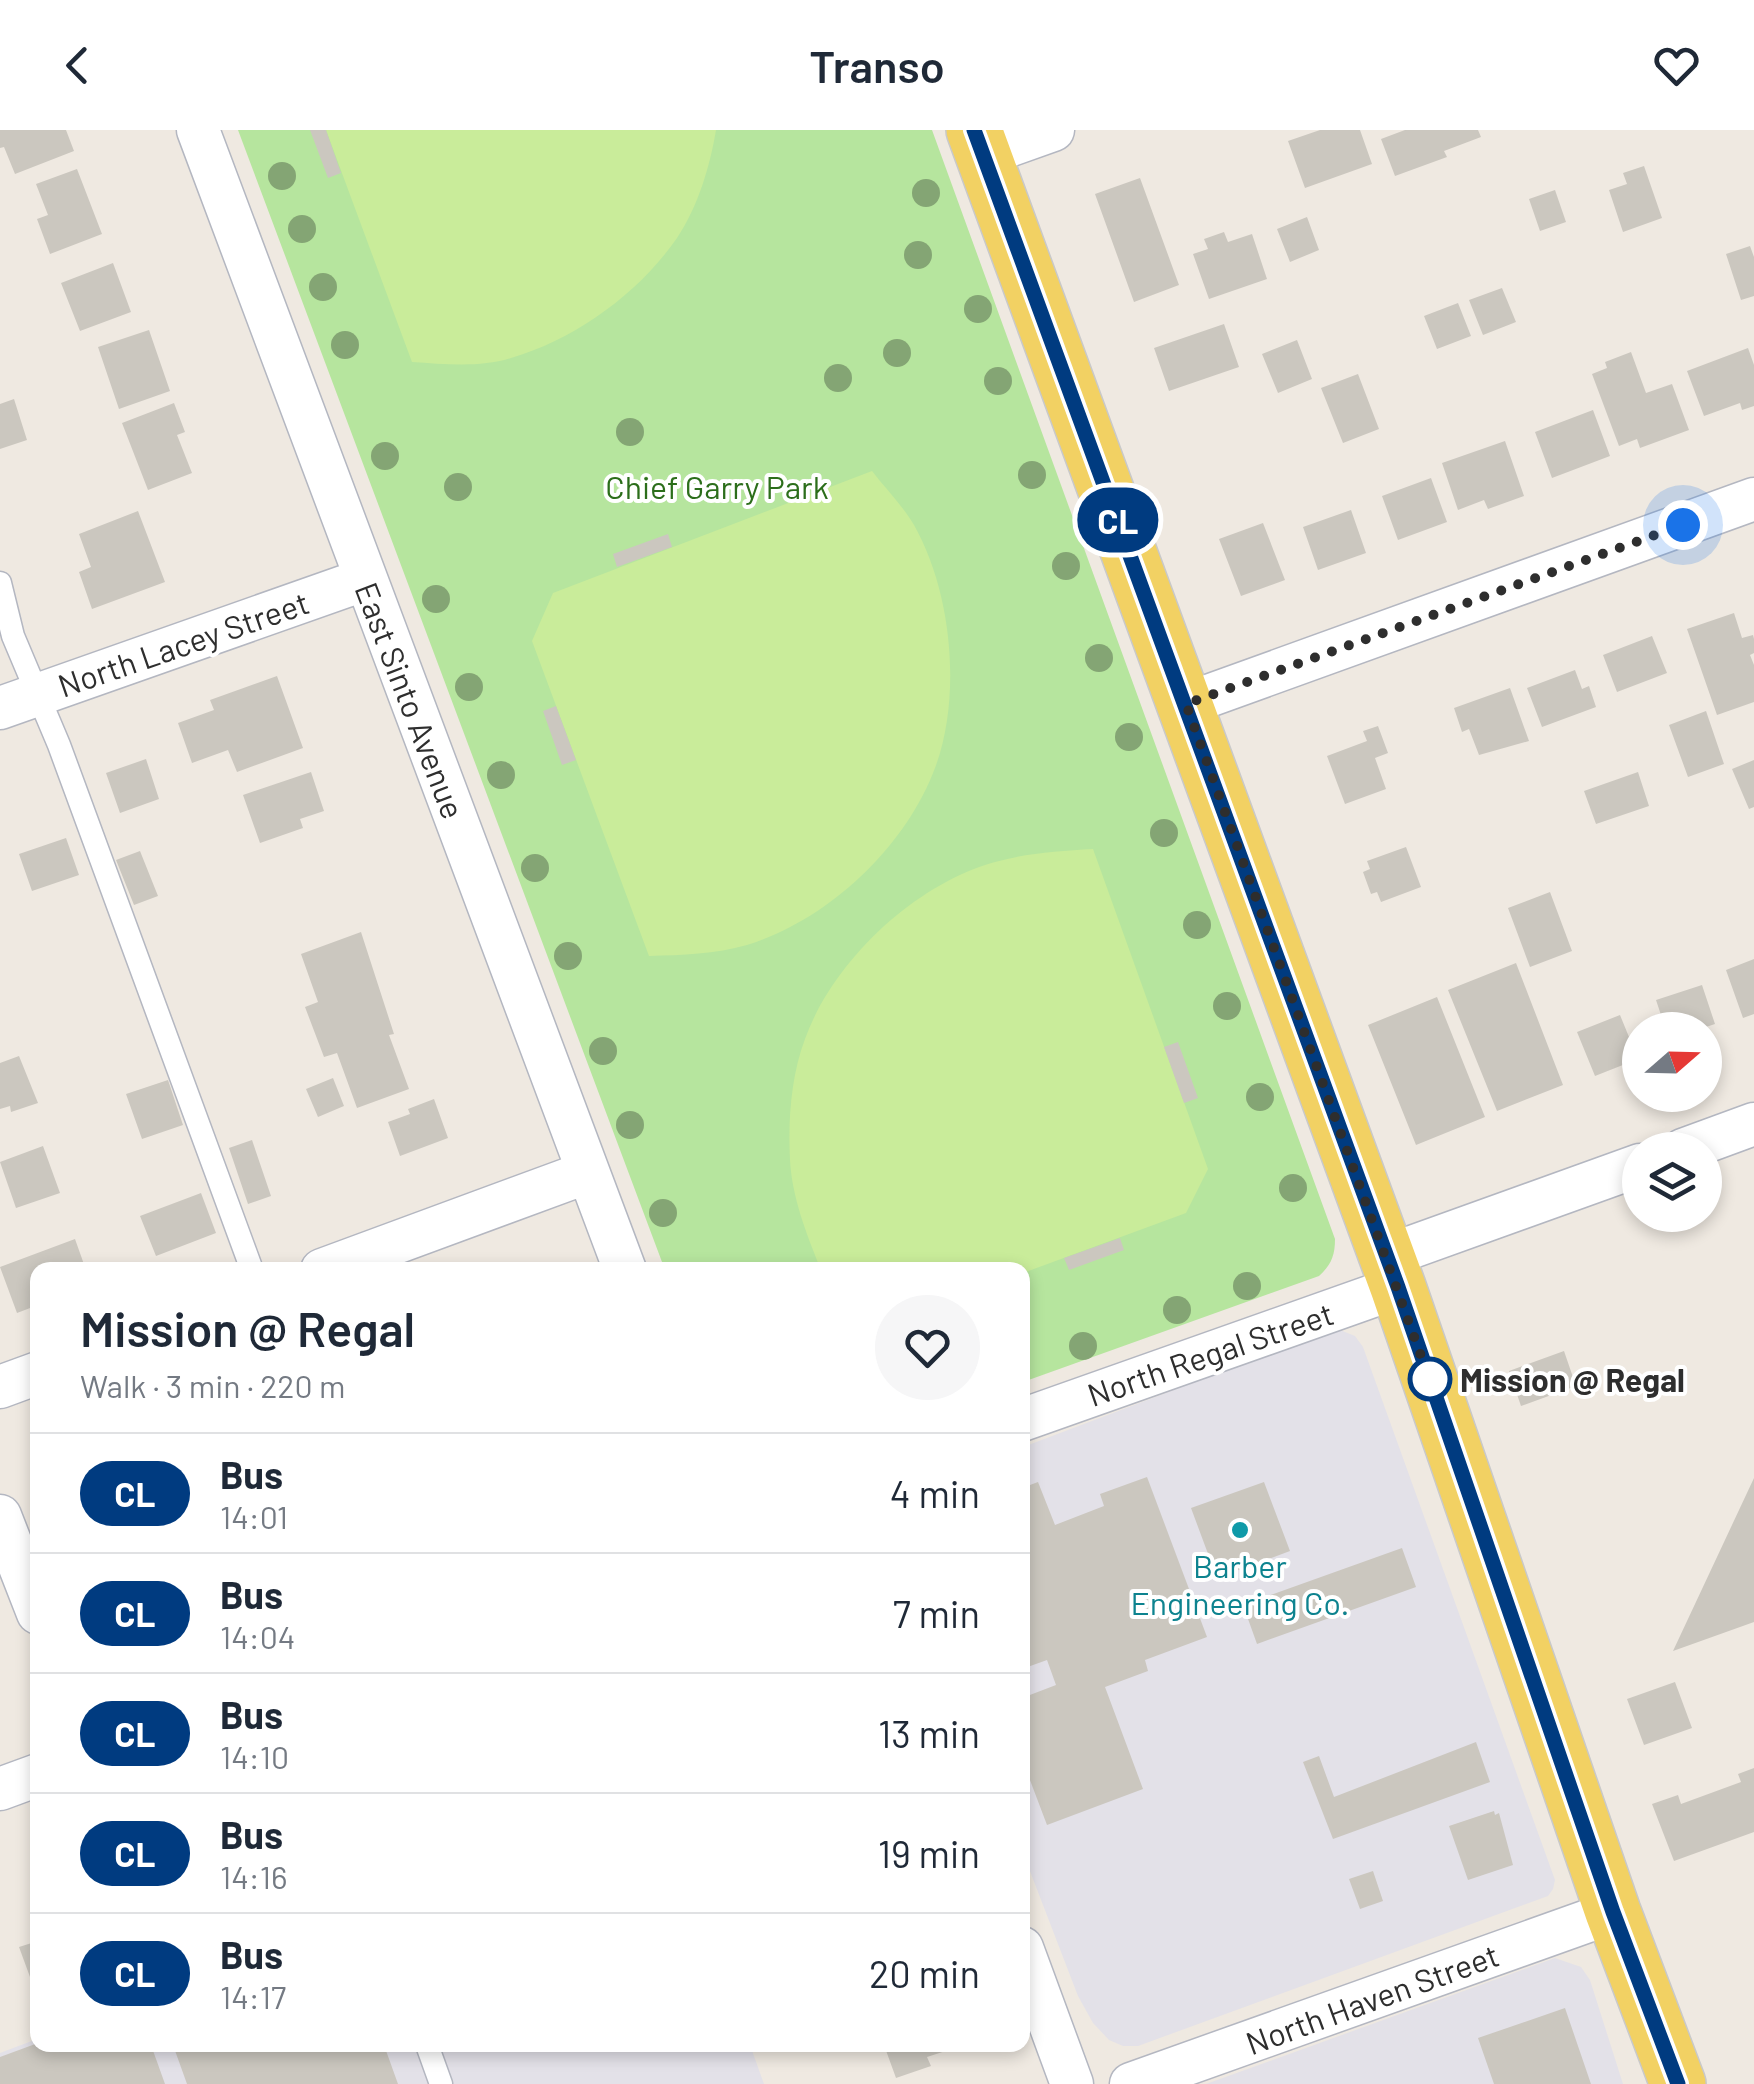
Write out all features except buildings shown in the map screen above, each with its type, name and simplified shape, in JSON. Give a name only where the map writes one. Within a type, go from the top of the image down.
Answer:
[{"type":"main road","points":[[979,142],[1393,1271],[1613,1912],[1677,2082]]},
{"type":"street","name":"East Sinto Avenue","points":[[198,130],[621,1262]]},
{"type":"street","points":[[979,142],[1053,130]]},
{"type":"street","points":[[1186,704],[1754,499]]},
{"type":"street","name":"North Lacey Street","points":[[18,701],[366,579]]},
{"type":"street","points":[[1722,1136],[1754,1124]]},
{"type":"street","points":[[344,1262],[588,1172]]},
{"type":"street","name":"North Regal Street","points":[[1030,1417],[1393,1271],[1622,1174]]},
{"type":"street","points":[[0,1386],[30,1376]]},
{"type":"street","points":[[0,1516],[30,1593]]},
{"type":"street","points":[[0,1789],[30,1778]]},
{"type":"street","name":"North Haven Street","points":[[1131,2084],[1613,1912]]},
{"type":"street","points":[[1030,1970],[1072,2084]]},
{"type":"lane","points":[[0,583],[13,636],[18,701],[60,746],[249,1262]]},
{"type":"lane","points":[[430,2052],[441,2084]]},
{"type":"shaded area","points":[[1340,1330],[1355,1336],[1363,1347],[1555,1880],[1553,1889],[1548,1896],[1138,2046],[1123,2046],[1109,2040],[1093,2023],[1078,1996],[1030,1871],[1030,1444]]},
{"type":"shaded area","points":[[1555,1958],[1581,1967],[1590,1980],[1623,2084],[1206,2084]]},
{"type":"shaded area","points":[[30,2042],[30,2052],[753,2052],[764,2084],[0,2084],[0,2053]]},
{"type":"green space","name":"Chief Garry Park","points":[[238,130],[932,130],[1335,1239],[1332,1260],[1319,1276],[1030,1379],[1030,1262],[662,1262]]},
{"type":"green space","points":[[326,130],[716,130],[702,186],[684,226],[662,258],[625,295],[582,326],[535,350],[499,361],[462,364],[412,362]]},
{"type":"green space","points":[[872,471],[914,525],[937,581],[944,612],[949,645],[948,709],[935,768],[922,798],[884,853],[834,899],[806,918],[735,948],[649,956],[532,641],[553,593]]},
{"type":"green space","points":[[1093,849],[1208,1169],[1186,1213],[1030,1270],[1030,1262],[818,1262],[794,1188],[790,1114],[796,1068],[818,1010],[856,955],[907,907],[965,873],[1019,856]]},
{"type":"bus line","name":"CL","points":[[974,130],[1398,1287],[1613,1912],[1678,2084]]},
{"type":"place","name":"Mission @ Regal","points":[[1430,1379]]},
{"type":"place","name":"Barber Engineering Co.","points":[[1240,1530]]},
{"type":"route","points":[[1430,1379],[1434,1392],[1186,704],[1683,525]]}]
